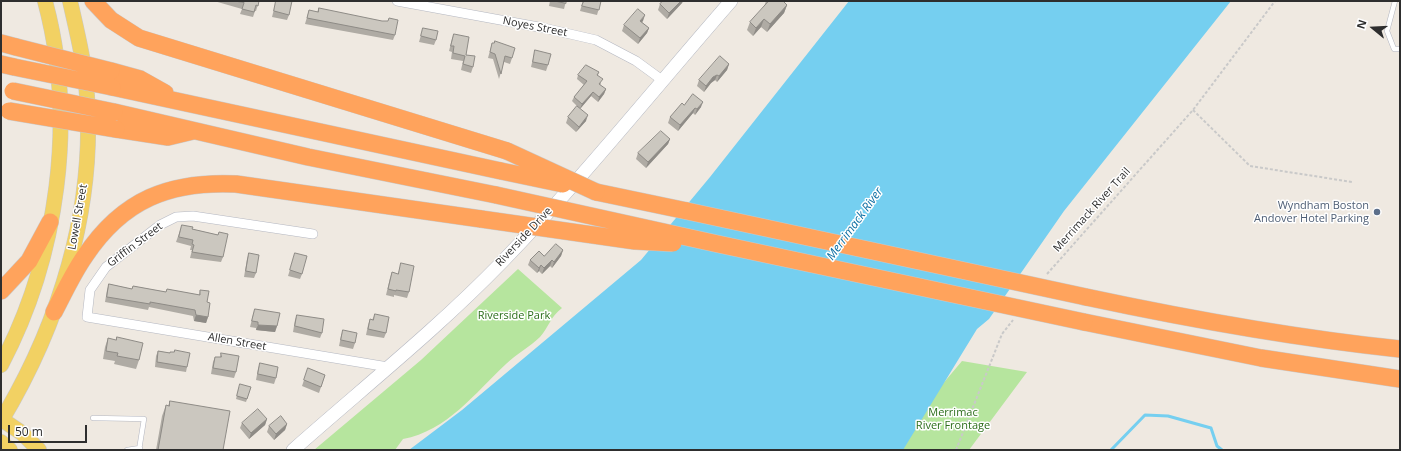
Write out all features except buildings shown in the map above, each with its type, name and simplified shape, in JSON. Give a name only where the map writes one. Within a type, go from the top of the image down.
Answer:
[{"type":"highway","points":[[93,1],[111,20],[139,38],[507,151],[596,192]]},
{"type":"highway","points":[[8,45],[179,101],[596,192],[1209,322],[1302,337],[1400,349]]},
{"type":"highway","points":[[7,65],[112,79]]},
{"type":"highway","points":[[7,90],[197,130],[308,157],[496,195],[1084,322],[1261,358],[1400,379]]},
{"type":"highway","points":[[5,111],[168,137],[197,130]]},
{"type":"highway","points":[[54,312],[84,257],[100,236],[119,218],[141,202],[174,188],[211,183],[236,184],[635,241],[718,244]]},
{"type":"highway","points":[[1,291],[29,261],[50,222]]},
{"type":"main road","points":[[1,365],[31,295],[43,256],[56,188],[60,118],[55,50],[45,1]]},
{"type":"main road","name":"Lowell Street","points":[[38,450],[22,433],[1,420],[29,370],[54,312],[70,261],[76,235],[87,155],[87,97],[85,74],[70,1]]},
{"type":"main road","name":"Riverside Drive","points":[[293,450],[461,303],[502,262],[731,1]]},
{"type":"main road","points":[[1,442],[10,450]]},
{"type":"street","name":"Noyes Street","points":[[397,1],[544,28],[596,40],[636,61],[662,80]]},
{"type":"street","name":"Griffin Street","points":[[87,317],[90,290],[106,267],[160,225],[176,218],[193,216],[313,234]]},
{"type":"street","name":"Allen Street","points":[[87,317],[388,367]]},
{"type":"lane","points":[[1395,1],[1387,31],[1394,49],[1400,49]]},
{"type":"lane","points":[[92,418],[144,419],[140,449],[127,450]]},
{"type":"path","name":"Merrimack River Trail","points":[[1046,276],[1193,110],[1275,1]]},
{"type":"path","points":[[1193,110],[1250,166],[1352,182]]},
{"type":"path","points":[[956,450],[1002,334],[1017,314]]},
{"type":"green space","name":"Riverside Park","points":[[518,269],[562,308],[552,318],[546,330],[540,337],[510,360],[459,409],[433,428],[419,435],[403,439],[395,450],[314,450],[421,360]]},
{"type":"green space","name":"Merrimac River Frontage","points":[[962,361],[1027,372],[969,450],[887,450]]},
{"type":"water","name":"Merrimack River","points":[[849,1],[1231,1],[1064,211],[989,319],[977,329],[903,450],[409,450],[462,410],[641,260],[710,177]]},
{"type":"waterway","points":[[1111,450],[1145,415],[1168,416],[1211,428],[1217,446],[1222,450]]},
{"type":"place","name":"Wyndham Boston Andover Hotel Parking","points":[[1377,212]]}]
